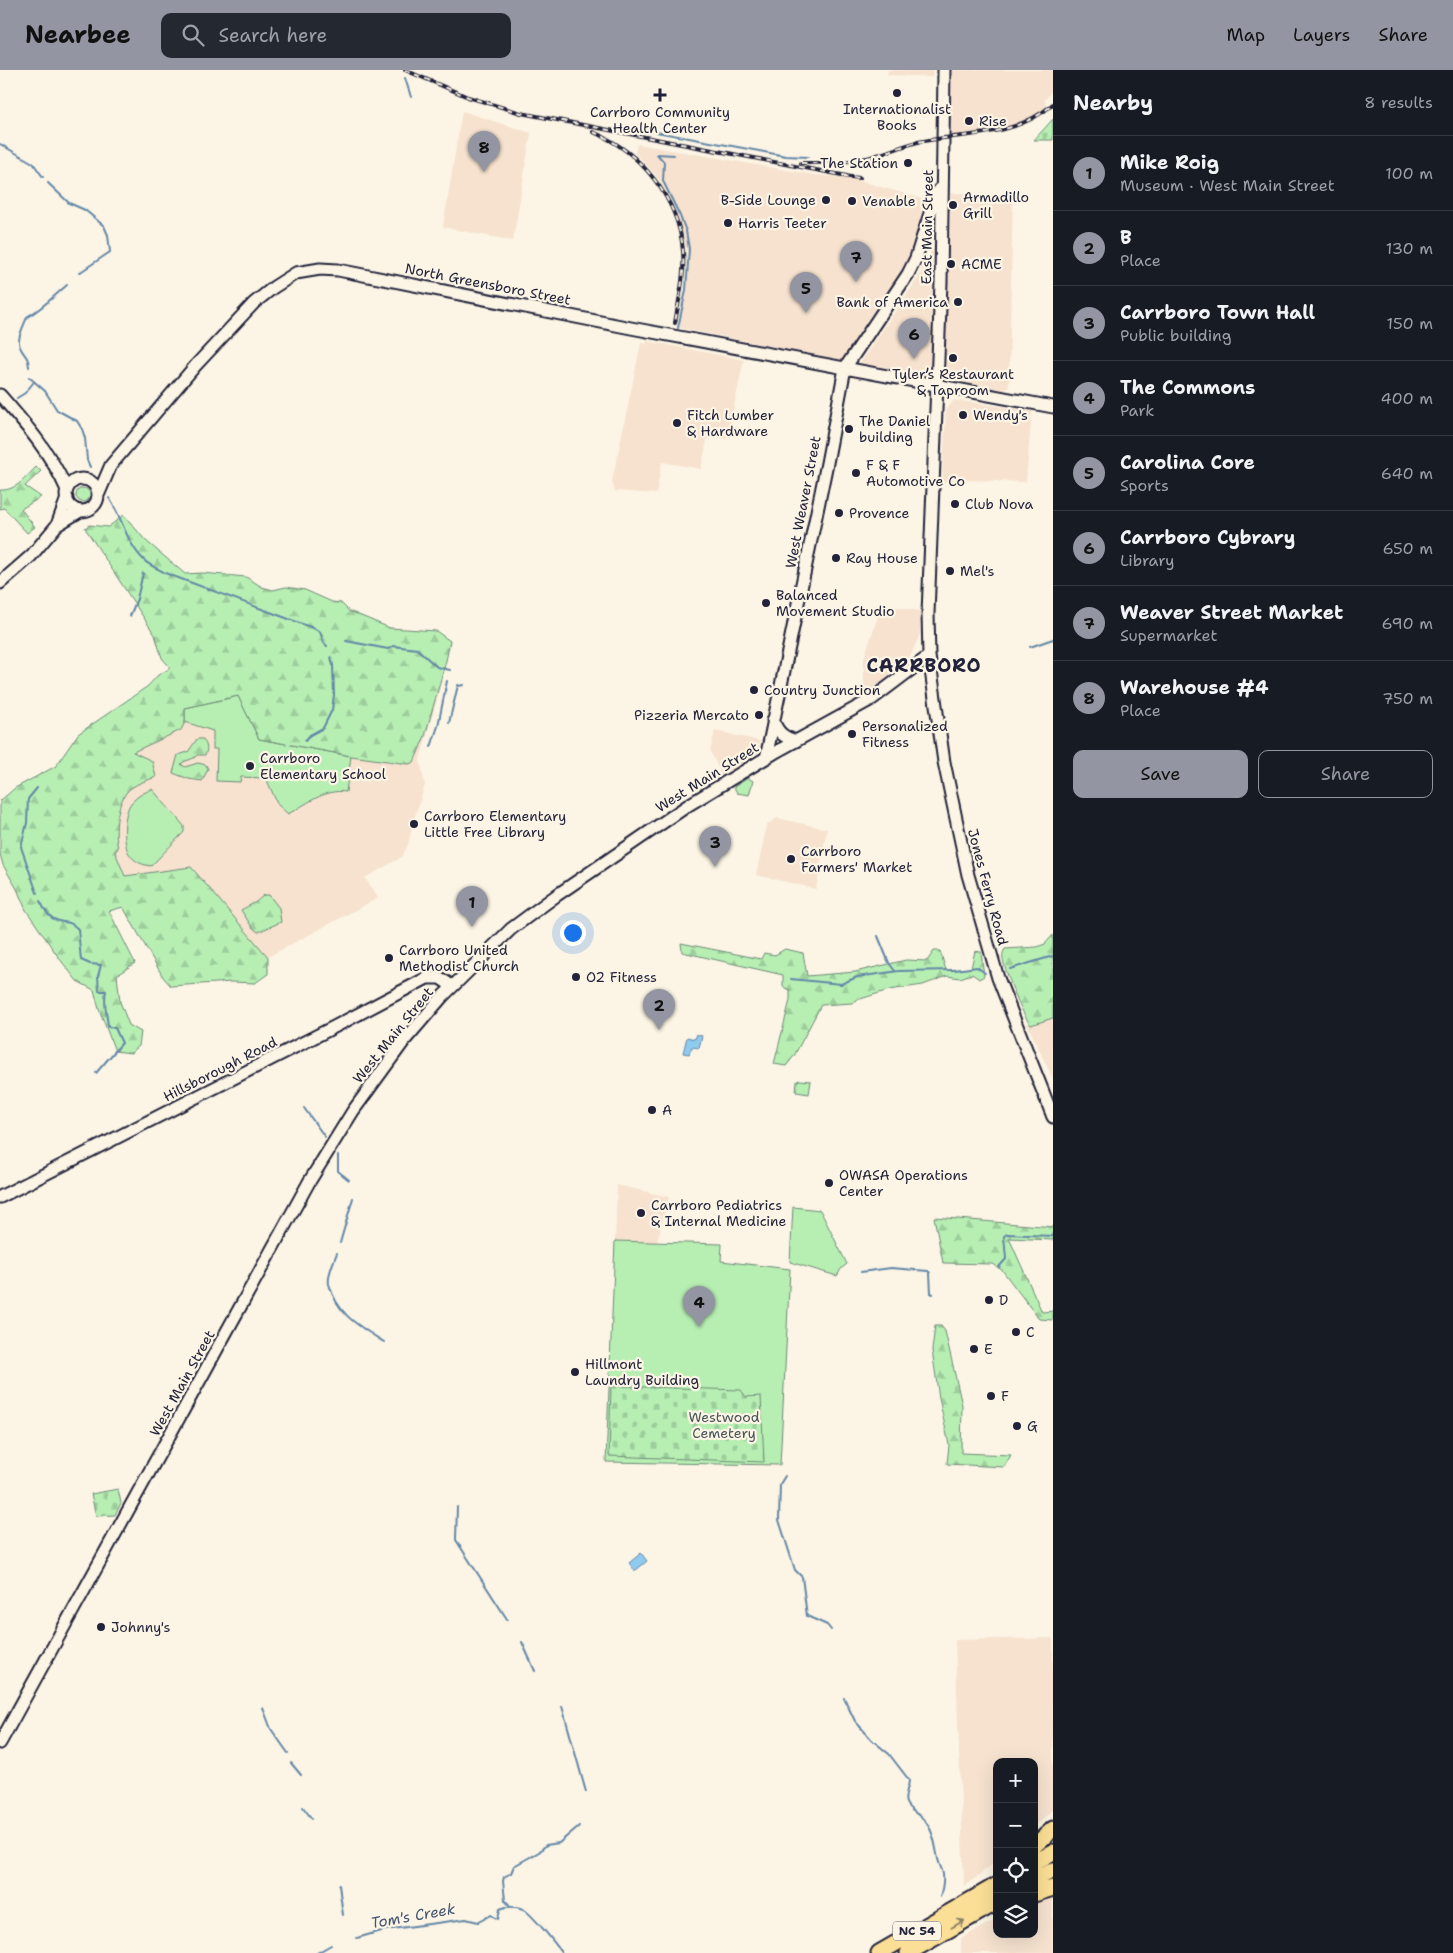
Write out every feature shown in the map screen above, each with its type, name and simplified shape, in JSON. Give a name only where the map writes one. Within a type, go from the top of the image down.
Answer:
[{"type":"highway","points":[[1038,1842],[1053,1829]]},
{"type":"highway","points":[[1038,1861],[1053,1852]]},
{"type":"highway","points":[[1038,1878],[1053,1870]]},
{"type":"highway","points":[[956,1908],[968,1895],[993,1879]]},
{"type":"highway","name":"NC 54","points":[[879,1953],[993,1887]]},
{"type":"highway","points":[[1037,1893],[1053,1888]]},
{"type":"highway","name":"NC 54","points":[[908,1953],[993,1904]]},
{"type":"highway","points":[[977,1913],[993,1912]]},
{"type":"main road","name":"East Main Street","points":[[937,385],[941,282],[944,70]]},
{"type":"main road","points":[[845,368],[908,274],[916,258],[936,194],[941,187]]},
{"type":"main road","name":"North Greensboro Street","points":[[98,493],[111,464],[196,365],[254,304],[289,277],[320,269],[338,270],[1053,408]]},
{"type":"main road","name":"West Weaver Street","points":[[766,758],[845,368]]},
{"type":"main road","points":[[929,656],[928,614],[937,385]]},
{"type":"main road","points":[[0,395],[38,439],[56,465],[71,506],[80,511]]},
{"type":"main road","name":"North Greensboro Street","points":[[81,479],[111,464]]},
{"type":"main road","points":[[0,582],[31,556],[57,525],[80,511],[87,510],[95,505],[98,493],[92,482],[81,479],[56,465]]},
{"type":"main road","points":[[57,525],[72,483],[81,479]]},
{"type":"main road","name":"West Main Street","points":[[0,1744],[325,1155],[381,1071],[430,1010],[511,928],[557,895],[690,804],[766,758],[872,699],[929,656]]},
{"type":"main road","name":"Jones Ferry Road","points":[[929,656],[949,788],[978,914],[998,978],[1053,1117]]},
{"type":"main road","points":[[773,720],[776,730],[780,734],[796,741]]},
{"type":"main road","name":"Hillsborough Road","points":[[0,1197],[422,981],[430,978],[440,978],[452,986]]},
{"type":"shaded area","points":[[888,70],[933,70],[932,77],[887,75]]},
{"type":"shaded area","points":[[952,70],[1053,70],[1053,89],[1045,100],[1046,110],[1020,124],[1000,131],[951,137]]},
{"type":"shaded area","points":[[462,111],[531,133],[513,241],[443,227]]},
{"type":"shaded area","points":[[637,144],[815,175],[861,181],[922,199],[920,223],[914,246],[905,267],[841,360],[679,328],[688,278],[683,232],[676,210],[666,190],[635,153]]},
{"type":"shaded area","points":[[951,193],[1013,195],[1009,386],[1005,390],[945,379]]},
{"type":"shaded area","points":[[934,246],[930,376],[860,363],[918,278]]},
{"type":"shaded area","name":"Fitch Lumber & Hardware","points":[[647,341],[744,360],[727,439],[708,436],[701,469],[662,462],[656,494],[615,491],[612,482],[641,343],[646,344]]},
{"type":"shaded area","points":[[954,400],[1032,411],[1026,482],[967,480],[964,484],[942,482],[946,410]]},
{"type":"shaded area","points":[[882,604],[920,611],[920,634],[911,655],[882,682],[864,693],[864,658]]},
{"type":"shaded area","name":"Carrboro Elementary School","points":[[395,671],[443,678],[420,760],[425,785],[408,845],[402,857],[365,878],[378,898],[262,960],[131,893],[76,772],[188,677]]},
{"type":"shaded area","points":[[715,731],[760,741],[757,756],[722,776],[710,751]]},
{"type":"shaded area","name":"Carrboro Farmers' Market","points":[[777,818],[827,829],[816,889],[756,875],[767,825]]},
{"type":"shaded area","points":[[1053,1017],[1053,1079],[1027,1024]]},
{"type":"shaded area","points":[[617,1185],[669,1197],[657,1242],[615,1241]]},
{"type":"shaded area","points":[[1053,1638],[1053,1809],[1038,1824],[1038,1758],[993,1758],[993,1864],[964,1887],[955,1640]]},
{"type":"shaded area","points":[[1053,1895],[1053,1953],[961,1953],[961,1938],[993,1921],[993,1938],[1038,1938],[1038,1901]]},
{"type":"green space","points":[[1053,119],[1053,140],[1034,140]]},
{"type":"green space","points":[[36,467],[41,471],[25,486],[41,497],[21,509],[35,527],[27,533],[4,508],[0,509],[0,490],[16,486]]},
{"type":"green space","points":[[80,488],[86,488],[90,495],[86,502],[80,502],[76,498],[76,492]]},
{"type":"green space","points":[[124,515],[145,540],[185,574],[202,573],[246,577],[262,587],[273,590],[286,587],[305,590],[332,602],[341,603],[349,611],[390,628],[436,631],[450,641],[425,736],[414,762],[409,764],[351,756],[259,739],[238,696],[185,708],[185,722],[181,730],[133,752],[152,761],[156,777],[131,788],[126,793],[119,808],[116,825],[118,848],[115,852],[125,876],[191,867],[268,957],[268,974],[255,983],[231,982],[171,986],[163,977],[123,907],[109,911],[135,963],[117,975],[120,1002],[129,1025],[141,1032],[139,1046],[131,1053],[115,1051],[94,990],[77,981],[59,958],[26,910],[17,889],[3,865],[0,854],[0,801],[15,788],[56,766],[78,734],[148,686],[158,675],[169,669],[169,666],[162,658],[155,635],[85,528],[89,525],[108,527]]},
{"type":"green space","points":[[238,696],[259,739],[351,756],[346,792],[338,791],[323,795],[288,814],[278,805],[266,778],[241,777],[240,782],[216,781],[217,749],[213,749],[213,731],[185,722],[185,708]]},
{"type":"green space","points":[[197,739],[203,739],[205,743],[207,749],[205,755],[197,755],[181,764],[185,767],[198,763],[206,765],[208,769],[202,781],[189,779],[173,773],[178,755],[188,752]]},
{"type":"green space","points":[[748,778],[753,781],[749,795],[737,793],[734,787]]},
{"type":"green space","points":[[152,789],[184,826],[184,832],[151,866],[134,860],[127,850],[125,820],[132,802]]},
{"type":"green space","points":[[264,895],[269,895],[279,908],[281,922],[258,932],[252,927],[241,910]]},
{"type":"green space","points":[[1053,935],[1053,1018],[1031,1025],[1011,984],[1004,966],[1003,954],[1005,949],[1037,947],[1045,944]]},
{"type":"green space","points":[[681,943],[761,959],[764,953],[775,955],[785,949],[803,953],[807,976],[855,972],[906,960],[927,961],[934,951],[940,951],[946,970],[971,968],[975,951],[981,952],[984,976],[979,979],[972,974],[960,978],[947,976],[923,985],[889,990],[852,1003],[821,1005],[794,1056],[786,1066],[774,1064],[790,1000],[790,990],[783,987],[783,975],[682,952]]},
{"type":"green space","points":[[797,1081],[811,1081],[809,1094],[796,1092]]},
{"type":"green space","points":[[793,1207],[820,1210],[847,1264],[837,1276],[790,1262]]},
{"type":"green space","points":[[934,1217],[1053,1227],[1053,1240],[1009,1238],[1042,1312],[1053,1311],[1053,1320],[1039,1319],[1002,1270],[992,1264],[943,1263]]},
{"type":"green space","points":[[615,1241],[722,1244],[721,1261],[790,1269],[780,1465],[606,1462]]},
{"type":"green space","points":[[935,1326],[941,1326],[945,1331],[962,1405],[961,1453],[1011,1455],[1004,1467],[947,1464],[949,1445],[939,1398],[932,1350]]},
{"type":"green space","name":"Westwood Cemetery","points":[[611,1386],[741,1390],[746,1397],[761,1396],[764,1462],[609,1456]]},
{"type":"green space","points":[[118,1489],[121,1503],[115,1515],[96,1516],[91,1494]]},
{"type":"water","points":[[697,1034],[702,1036],[699,1048],[692,1047],[689,1054],[683,1053],[687,1037],[695,1039]]},
{"type":"water","points":[[641,1553],[647,1561],[635,1571],[629,1563]]},
{"type":"waterway","points":[[405,78],[411,97]]},
{"type":"waterway","points":[[651,131],[786,156],[808,157]]},
{"type":"waterway","points":[[0,144],[33,163],[43,177]]},
{"type":"waterway","points":[[674,155],[657,154],[664,162],[663,181],[686,231],[689,249],[686,290],[678,328]]},
{"type":"waterway","points":[[48,183],[69,203],[85,210],[104,226],[108,235],[110,252],[79,273]]},
{"type":"waterway","points":[[29,367],[19,345],[27,317],[67,285]]},
{"type":"waterway","points":[[29,377],[45,391],[57,410],[77,421],[85,438],[87,460],[90,467]]},
{"type":"waterway","points":[[17,398],[25,393],[33,383]]},
{"type":"waterway","points":[[109,498],[133,547],[149,564],[165,573],[313,628],[320,632],[327,646]]},
{"type":"waterway","points":[[130,616],[137,599],[143,573]]},
{"type":"waterway","points":[[1030,647],[1053,639]]},
{"type":"waterway","points":[[346,641],[388,649],[393,646],[417,649],[437,667],[450,670]]},
{"type":"waterway","points":[[305,741],[310,735],[323,728],[332,710],[334,695],[331,657]]},
{"type":"waterway","points":[[431,747],[438,726],[447,681]]},
{"type":"waterway","points":[[449,723],[458,685]]},
{"type":"waterway","points":[[458,686],[464,685]]},
{"type":"waterway","points":[[37,788],[28,799],[27,823],[21,847],[37,893]]},
{"type":"waterway","points":[[40,901],[46,912],[53,919],[69,923],[78,929],[81,960],[90,964],[101,965],[98,976],[99,991],[106,991],[105,1004],[108,1027],[115,1028],[122,1043],[96,1073]]},
{"type":"waterway","points":[[878,936],[889,963],[895,971]]},
{"type":"waterway","points":[[1010,969],[1053,956]]},
{"type":"waterway","points":[[791,979],[841,984],[857,977],[899,971],[955,970],[977,967],[985,973]]},
{"type":"waterway","points":[[304,1108],[325,1137]]},
{"type":"waterway","points":[[338,1155],[338,1171],[349,1180]]},
{"type":"waterway","points":[[340,1243],[353,1198]]},
{"type":"waterway","points":[[999,1267],[1006,1259],[1004,1236],[1007,1234],[1053,1236]]},
{"type":"waterway","points":[[337,1253],[329,1276],[329,1284],[337,1303],[349,1318],[384,1342]]},
{"type":"waterway","points":[[861,1272],[891,1268],[928,1271],[930,1273],[931,1293],[933,1294]]},
{"type":"waterway","points":[[785,1476],[780,1484],[779,1520],[795,1570],[802,1577],[807,1616],[827,1625],[831,1630]]},
{"type":"waterway","points":[[457,1507],[456,1540],[507,1619]]},
{"type":"waterway","points":[[522,1642],[535,1671]]},
{"type":"waterway","points":[[844,1698],[855,1721],[872,1740],[889,1754],[909,1780],[905,1801],[907,1806],[927,1823],[932,1833],[943,1874],[940,1897]]},
{"type":"waterway","points":[[562,1706],[586,1792]]},
{"type":"waterway","points":[[263,1708],[271,1729],[288,1753]]},
{"type":"waterway","points":[[291,1763],[301,1775]]},
{"type":"waterway","points":[[303,1807],[312,1819]]},
{"type":"waterway","points":[[510,1906],[505,1900],[504,1877],[511,1873],[514,1866],[539,1852],[546,1845],[559,1843],[579,1826]]},
{"type":"waterway","points":[[339,1885],[343,1915]]},
{"type":"waterway","name":"Tom's Creek","points":[[357,1938],[385,1930],[466,1919],[478,1922],[491,1915],[498,1919],[500,1909],[514,1907],[523,1909],[532,1917],[562,1953]]},
{"type":"waterway","name":"Tom's Creek","points":[[317,1953],[331,1945]]},
{"type":"railway","points":[[405,70],[468,97],[521,113],[847,176]]},
{"type":"railway","points":[[801,163],[859,160],[918,142],[1006,129],[1038,115],[1053,104]]},
{"type":"railway","points":[[593,132],[610,140],[641,164],[654,179],[674,213],[683,251],[683,269],[675,323]]},
{"type":"railway","points":[[842,176],[860,178]]},
{"type":"place","name":"Internationalist Books","points":[[897,93]]},
{"type":"place","name":"Carrboro Community Health Center","points":[[660,95]]},
{"type":"place","name":"Rise","points":[[969,121]]},
{"type":"place","name":"The Station","points":[[908,163]]},
{"type":"place","name":"Warehouse #4","points":[[484,172]]},
{"type":"place","name":"B-Side Lounge","points":[[826,200]]},
{"type":"place","name":"Venable","points":[[852,201]]},
{"type":"place","name":"Armadillo Grill","points":[[953,205]]},
{"type":"place","name":"Harris Teeter","points":[[728,223]]},
{"type":"place","name":"ACME","points":[[951,264]]},
{"type":"place","name":"Weaver Street Market","points":[[856,282]]},
{"type":"place","name":"Bank of America","points":[[958,302]]},
{"type":"place","name":"Carolina Core","points":[[806,313]]},
{"type":"place","name":"Tyler’s Restaurant & Taproom","points":[[953,358]]},
{"type":"place","name":"Carrboro Cybrary","points":[[914,359]]},
{"type":"place","name":"Wendy's","points":[[963,415]]},
{"type":"place","name":"Fitch Lumber & Hardware","points":[[677,423]]},
{"type":"place","name":"The Daniel building","points":[[849,429]]},
{"type":"place","name":"F & F Automotive Co","points":[[856,473]]},
{"type":"place","name":"Club Nova","points":[[955,504]]},
{"type":"place","name":"Provence","points":[[839,513]]},
{"type":"place","name":"Ray House","points":[[836,558]]},
{"type":"place","name":"Mel's","points":[[950,571]]},
{"type":"place","name":"Balanced Movement Studio","points":[[766,603]]},
{"type":"place","name":"Country Junction","points":[[754,690]]},
{"type":"place","name":"Pizzeria Mercato","points":[[759,715]]},
{"type":"place","name":"Personalized Fitness","points":[[852,734]]},
{"type":"place","name":"Carrboro Elementary School","points":[[250,766]]},
{"type":"place","name":"Carrboro Elementary Little Free Library","points":[[414,824]]},
{"type":"place","name":"Carrboro Farmers' Market","points":[[791,859]]},
{"type":"place","name":"Carrboro Town Hall","points":[[715,867]]},
{"type":"place","name":"Mike Roig","points":[[472,927]]},
{"type":"place","name":"Carrboro United Methodist Church","points":[[389,958]]},
{"type":"place","name":"O2 Fitness","points":[[576,977]]},
{"type":"place","name":"B","points":[[659,1030]]},
{"type":"place","name":"A","points":[[652,1110]]},
{"type":"place","name":"OWASA Operations Center","points":[[829,1183]]},
{"type":"place","name":"Carrboro Pediatrics & Internal Medicine","points":[[641,1213]]},
{"type":"place","name":"D","points":[[989,1300]]},
{"type":"place","name":"The Commons","points":[[699,1327]]},
{"type":"place","name":"C","points":[[1016,1332]]},
{"type":"place","name":"E","points":[[974,1349]]},
{"type":"place","name":"Hillmont Laundry Building","points":[[575,1372]]},
{"type":"place","name":"F","points":[[991,1396]]},
{"type":"place","name":"G","points":[[1017,1426]]},
{"type":"place","name":"Johnny's","points":[[101,1627]]},
{"type":"district","name":"CARRBORO","points":[[924,665]]}]
